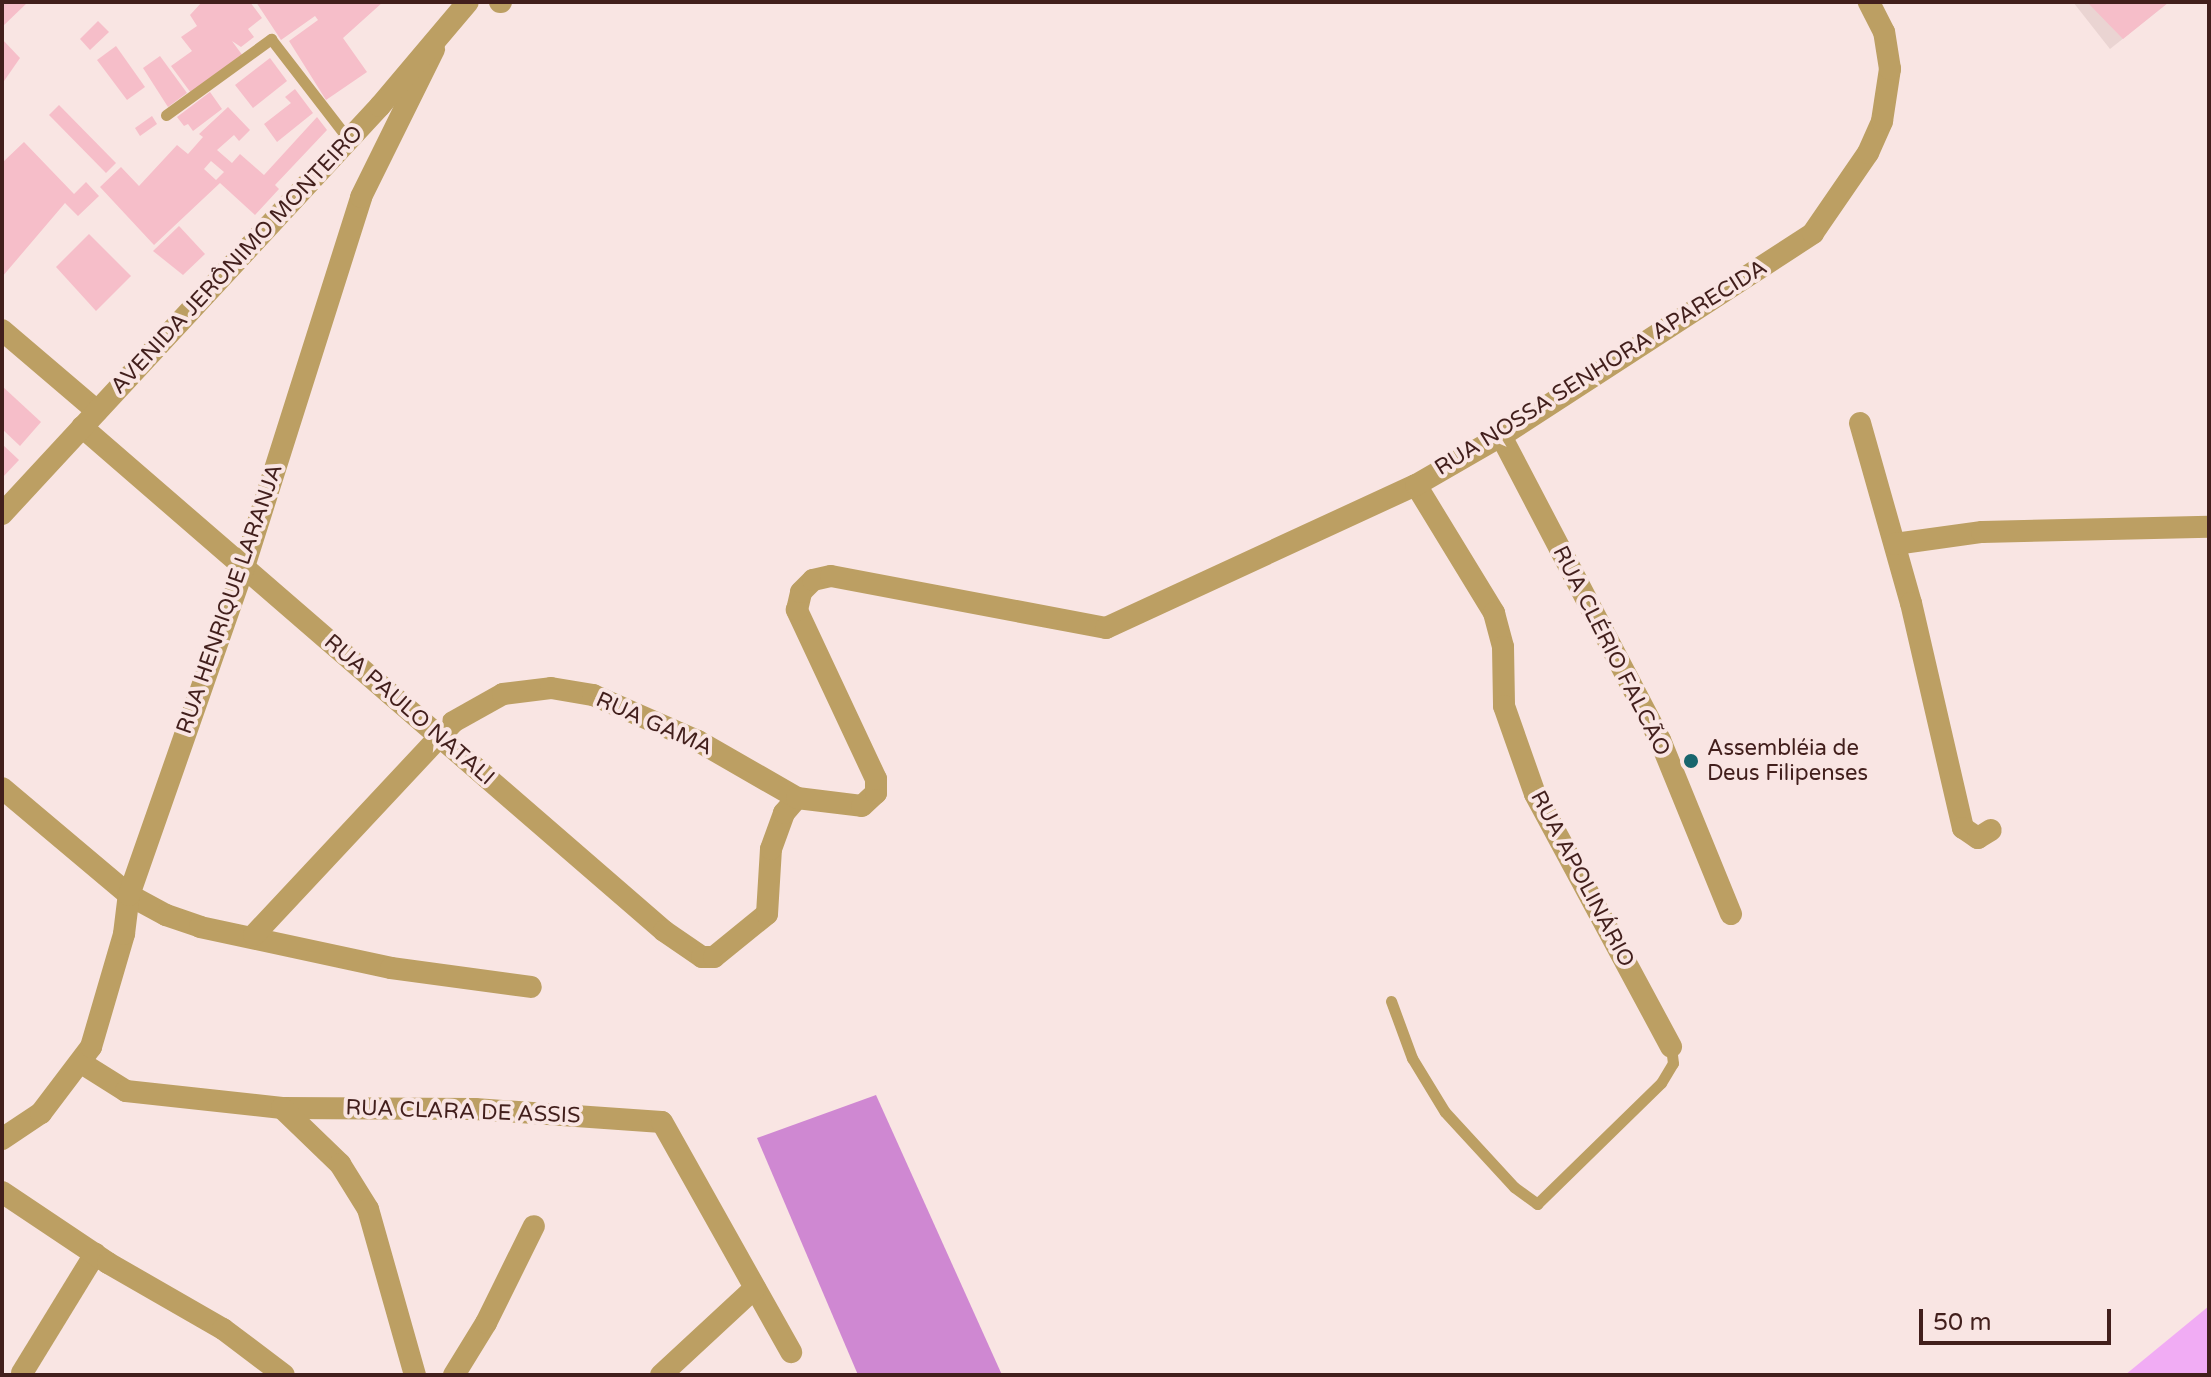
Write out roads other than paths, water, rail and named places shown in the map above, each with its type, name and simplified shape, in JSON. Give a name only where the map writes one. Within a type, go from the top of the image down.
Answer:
[{"type":"street","name":"AVENIDA JERÔNIMO MONTEIRO","points":[[2,514],[349,140],[468,2]]},
{"type":"street","name":"RUA NOSSA SENHORA APARECIDA","points":[[797,798],[849,808],[862,806],[876,793],[876,779],[797,610],[801,592],[813,580],[831,576],[1106,628],[1416,485],[1501,436],[1813,233],[1868,153],[1882,121],[1890,69],[1884,32],[1869,2]]},
{"type":"street","name":"RUA HENRIQUE LARANJA","points":[[2,1139],[41,1113],[83,1064],[124,934],[129,895],[243,570],[361,197],[440,37]]},
{"type":"street","name":"RUA PAULO NATALI","points":[[2,330],[243,570],[664,931],[702,957],[714,957],[767,914],[771,849],[784,813],[797,798]]},
{"type":"street","points":[[1860,423],[1895,544],[1963,828],[1978,838],[1991,830]]},
{"type":"street","name":"RUA CLÉRIO FALCÃO","points":[[1501,436],[1660,740],[1731,914]]},
{"type":"street","name":"RUA APOLINÁRIO","points":[[1416,485],[1494,613],[1503,647],[1504,706],[1535,794],[1671,1047]]},
{"type":"street","points":[[1895,544],[1982,532],[2209,527]]},
{"type":"street","name":"RUA GAMA","points":[[254,935],[439,737],[469,708],[491,699],[551,688],[593,695],[698,741],[797,798]]},
{"type":"street","points":[[2,788],[129,895],[200,927],[254,935],[391,968],[531,987]]},
{"type":"street","name":"RUA CLARA DE ASSIS","points":[[83,1064],[126,1091],[282,1108],[475,1109],[662,1122],[791,1352]]},
{"type":"street","points":[[282,1108],[340,1164],[368,1209],[415,1375]]},
{"type":"street","points":[[2,1192],[101,1259],[223,1329],[284,1375]]},
{"type":"street","points":[[454,1375],[486,1323],[534,1226]]},
{"type":"street","points":[[28,1374],[101,1259]]},
{"type":"street","points":[[661,1375],[755,1288]]},
{"type":"lane","points":[[166,115],[271,39],[349,140]]},
{"type":"lane","points":[[1391,1001],[1412,1058],[1445,1112],[1514,1187],[1537,1204],[1544,1203],[1661,1083],[1673,1063],[1671,1047]]},
{"type":"place","name":"Assembléia de Deus Filipenses","points":[[1691,761]]}]
